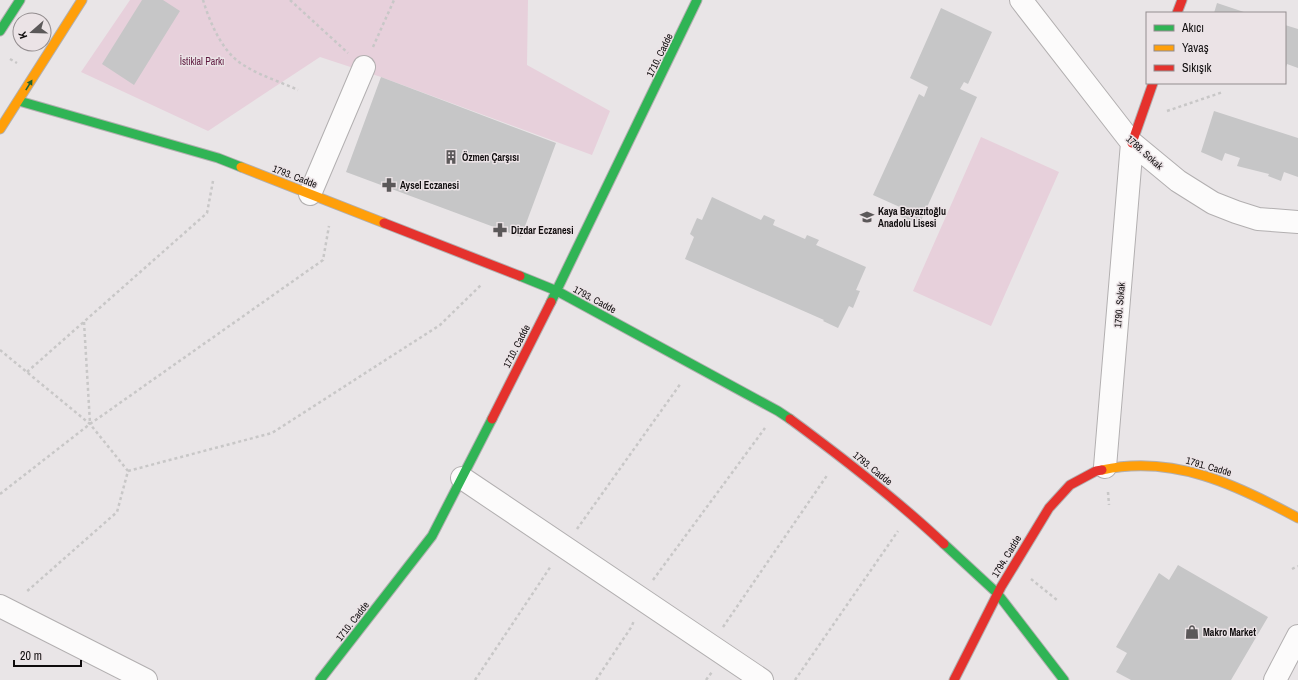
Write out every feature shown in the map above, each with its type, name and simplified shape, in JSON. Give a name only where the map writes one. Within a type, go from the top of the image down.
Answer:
[{"type":"street","points":[[0,31],[20,0]]},
{"type":"street","points":[[0,129],[82,0]]},
{"type":"street","name":"1710. Cadde","points":[[320,680],[432,536],[556,291],[698,0]]},
{"type":"street","name":"1788. Sokak","points":[[1021,0],[1132,143],[1178,181],[1213,203],[1258,219],[1298,222]]},
{"type":"street","points":[[1177,12],[1182,0]]},
{"type":"street","points":[[310,194],[364,67]]},
{"type":"street","points":[[1132,143],[1153,84]]},
{"type":"street","name":"1793. Cadde","points":[[19,101],[218,158],[556,291],[694,364],[778,411],[840,456],[911,513],[997,593],[1064,680]]},
{"type":"street","name":"1790. Sokak","points":[[1105,467],[1132,143]]},
{"type":"street","name":"1791. Cadde","points":[[1105,467],[1127,464],[1153,465],[1183,470],[1213,478],[1264,498],[1298,518]]},
{"type":"street","name":"1794. Cadde","points":[[954,680],[997,593],[1046,512],[1070,485],[1105,467]]},
{"type":"street","points":[[462,478],[762,680]]},
{"type":"street","points":[[3,608],[146,680]]},
{"type":"street","points":[[1275,680],[1298,636]]},
{"type":"path","points":[[203,0],[210,21],[226,48],[244,66],[298,90]]},
{"type":"path","points":[[290,0],[364,67],[394,0]]},
{"type":"path","points":[[1140,120],[1223,92]]},
{"type":"path","points":[[27,372],[207,213],[218,158]]},
{"type":"path","points":[[0,494],[90,424],[323,260],[333,203]]},
{"type":"path","points":[[128,471],[272,433],[440,325],[498,268]]},
{"type":"path","points":[[84,322],[90,424]]},
{"type":"path","points":[[0,350],[90,424],[128,471]]},
{"type":"path","points":[[475,680],[564,547],[694,364]]},
{"type":"path","points":[[596,680],[632,626],[640,598],[778,411]]},
{"type":"path","points":[[710,646],[840,456]]},
{"type":"path","points":[[3,608],[117,512],[128,471]]},
{"type":"path","points":[[795,680],[911,513]]},
{"type":"path","points":[[1013,565],[1057,600]]},
{"type":"path","points":[[1292,569],[1298,566]]},
{"type":"green space","name":"İstiklal Parkı","points":[[130,0],[528,0],[527,65],[610,111],[592,155],[381,77],[320,57],[208,131],[81,72]]},
{"type":"green space","points":[[981,137],[1059,172],[991,326],[913,291]]},
{"type":"building","points":[[142,0],[163,0],[180,11],[134,85],[102,64]]},
{"type":"building","points":[[1217,3],[1244,12],[1214,12]]},
{"type":"building","points":[[941,8],[992,32],[968,84],[964,82],[960,89],[977,97],[919,225],[899,216],[902,208],[873,195],[919,94],[924,97],[928,87],[910,78]]},
{"type":"building","points":[[1286,25],[1298,29],[1298,68],[1287,64],[1286,67]]},
{"type":"building","name":"Özmen Çarşısı","points":[[381,77],[556,143],[521,237],[346,172]]},
{"type":"building","points":[[1214,111],[1298,138],[1298,177],[1284,172],[1281,181],[1268,176],[1269,174],[1237,166],[1240,158],[1225,153],[1222,161],[1201,152]]},
{"type":"building","points":[[712,197],[761,220],[764,215],[775,220],[773,225],[805,239],[807,235],[819,240],[816,245],[866,267],[856,290],[860,291],[853,308],[849,306],[838,328],[823,321],[824,320],[685,259],[694,237],[690,234],[697,218],[702,220]]},
{"type":"building","name":"Makro Market","points":[[1178,565],[1268,617],[1231,680],[1131,680],[1116,672],[1127,653],[1116,647],[1159,573],[1169,580]]},
{"type":"traffic: fast","points":[[0,31],[20,0]]},
{"type":"traffic: fast","points":[[551,302],[697,0]]},
{"type":"traffic: fast","points":[[19,101],[218,158],[241,167]]},
{"type":"traffic: fast","points":[[520,276],[557,291],[778,411],[790,419]]},
{"type":"traffic: fast","points":[[320,680],[432,536],[492,419]]},
{"type":"traffic: fast","points":[[944,544],[997,593],[1064,680]]},
{"type":"traffic: slow","points":[[0,129],[82,0]]},
{"type":"traffic: slow","points":[[241,167],[384,223]]},
{"type":"traffic: slow","points":[[1102,470],[1128,466],[1154,466],[1179,469],[1228,484],[1252,494],[1298,518]]},
{"type":"traffic: jam","points":[[1177,12],[1182,0]]},
{"type":"traffic: jam","points":[[1132,143],[1153,84]]},
{"type":"traffic: jam","points":[[384,223],[520,276]]},
{"type":"traffic: jam","points":[[492,419],[551,302]]},
{"type":"traffic: jam","points":[[790,419],[868,479],[944,544]]},
{"type":"traffic: jam","points":[[954,680],[1001,587],[1049,508],[1070,485],[1096,471],[1102,470]]},
{"type":"place","name":"Özmen Çarşısı","points":[[451,157]]},
{"type":"place","name":"Aysel Eczanesi","points":[[389,185]]},
{"type":"place","name":"Kaya Bayazıtoğlu Anadolu Lisesi","points":[[867,217]]},
{"type":"place","name":"Dizdar Eczanesi","points":[[500,230]]},
{"type":"place","name":"Makro Market","points":[[1192,632]]}]
